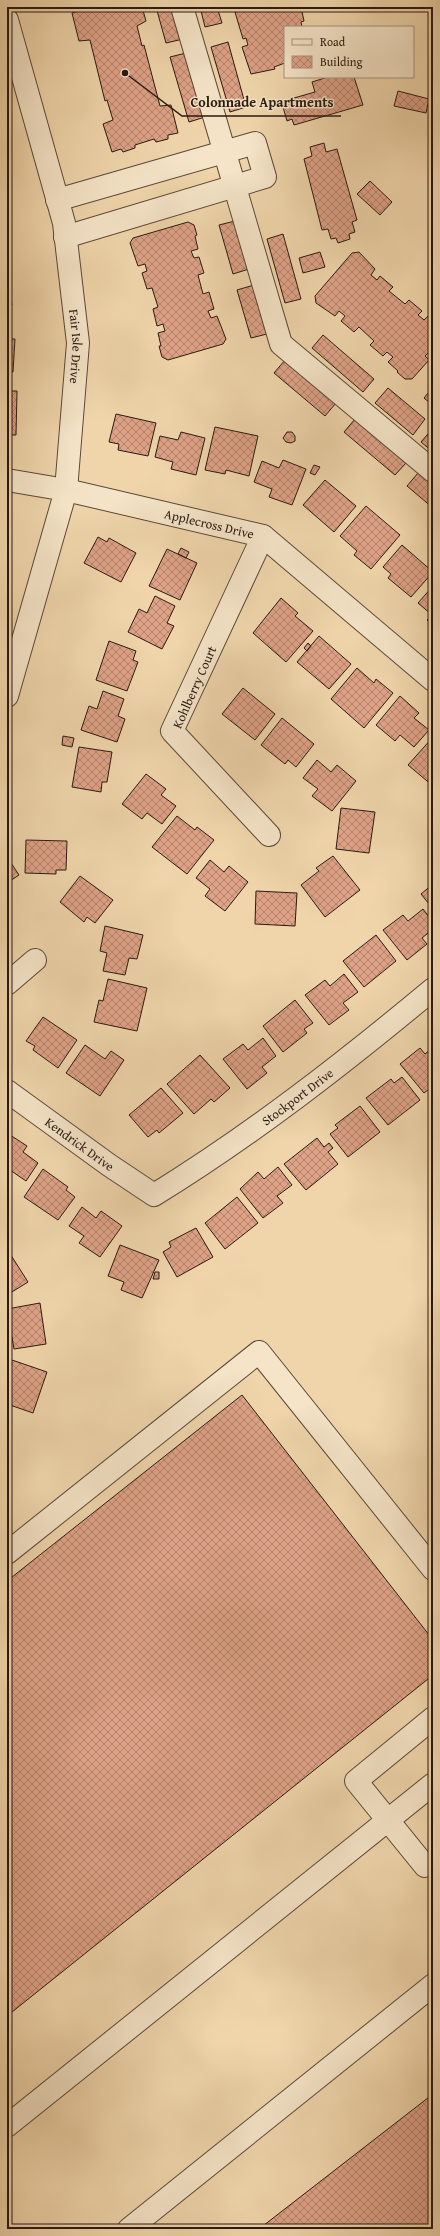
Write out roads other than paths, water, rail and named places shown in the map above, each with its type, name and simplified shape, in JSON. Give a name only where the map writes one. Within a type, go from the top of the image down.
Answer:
[{"type":"street","points":[[182,7],[281,344],[433,472]]},
{"type":"street","name":"Fair Isle Drive","points":[[7,20],[57,200],[65,237],[78,343],[66,490],[7,696]]},
{"type":"street","points":[[57,200],[255,143],[265,177],[65,237]]},
{"type":"street","name":"Applecross Drive","points":[[7,480],[66,490],[263,536],[433,680]]},
{"type":"street","name":"Kohlberry Court","points":[[263,536],[172,731],[269,835]]},
{"type":"street","points":[[7,984],[35,960]]},
{"type":"street","name":"Stockport Drive","points":[[154,1195],[206,1163],[268,1120],[372,1039],[433,989]]},
{"type":"street","name":"Kendrick Drive","points":[[7,1091],[154,1195]]},
{"type":"street","points":[[7,1553],[259,1352],[433,1569]]},
{"type":"street","points":[[425,1866],[356,1781],[433,1718]]},
{"type":"street","points":[[7,2126],[433,1784]]},
{"type":"street","points":[[129,2229],[433,1985]]},
{"type":"place","name":"Colonnade Apartments","points":[[125,73]]}]
